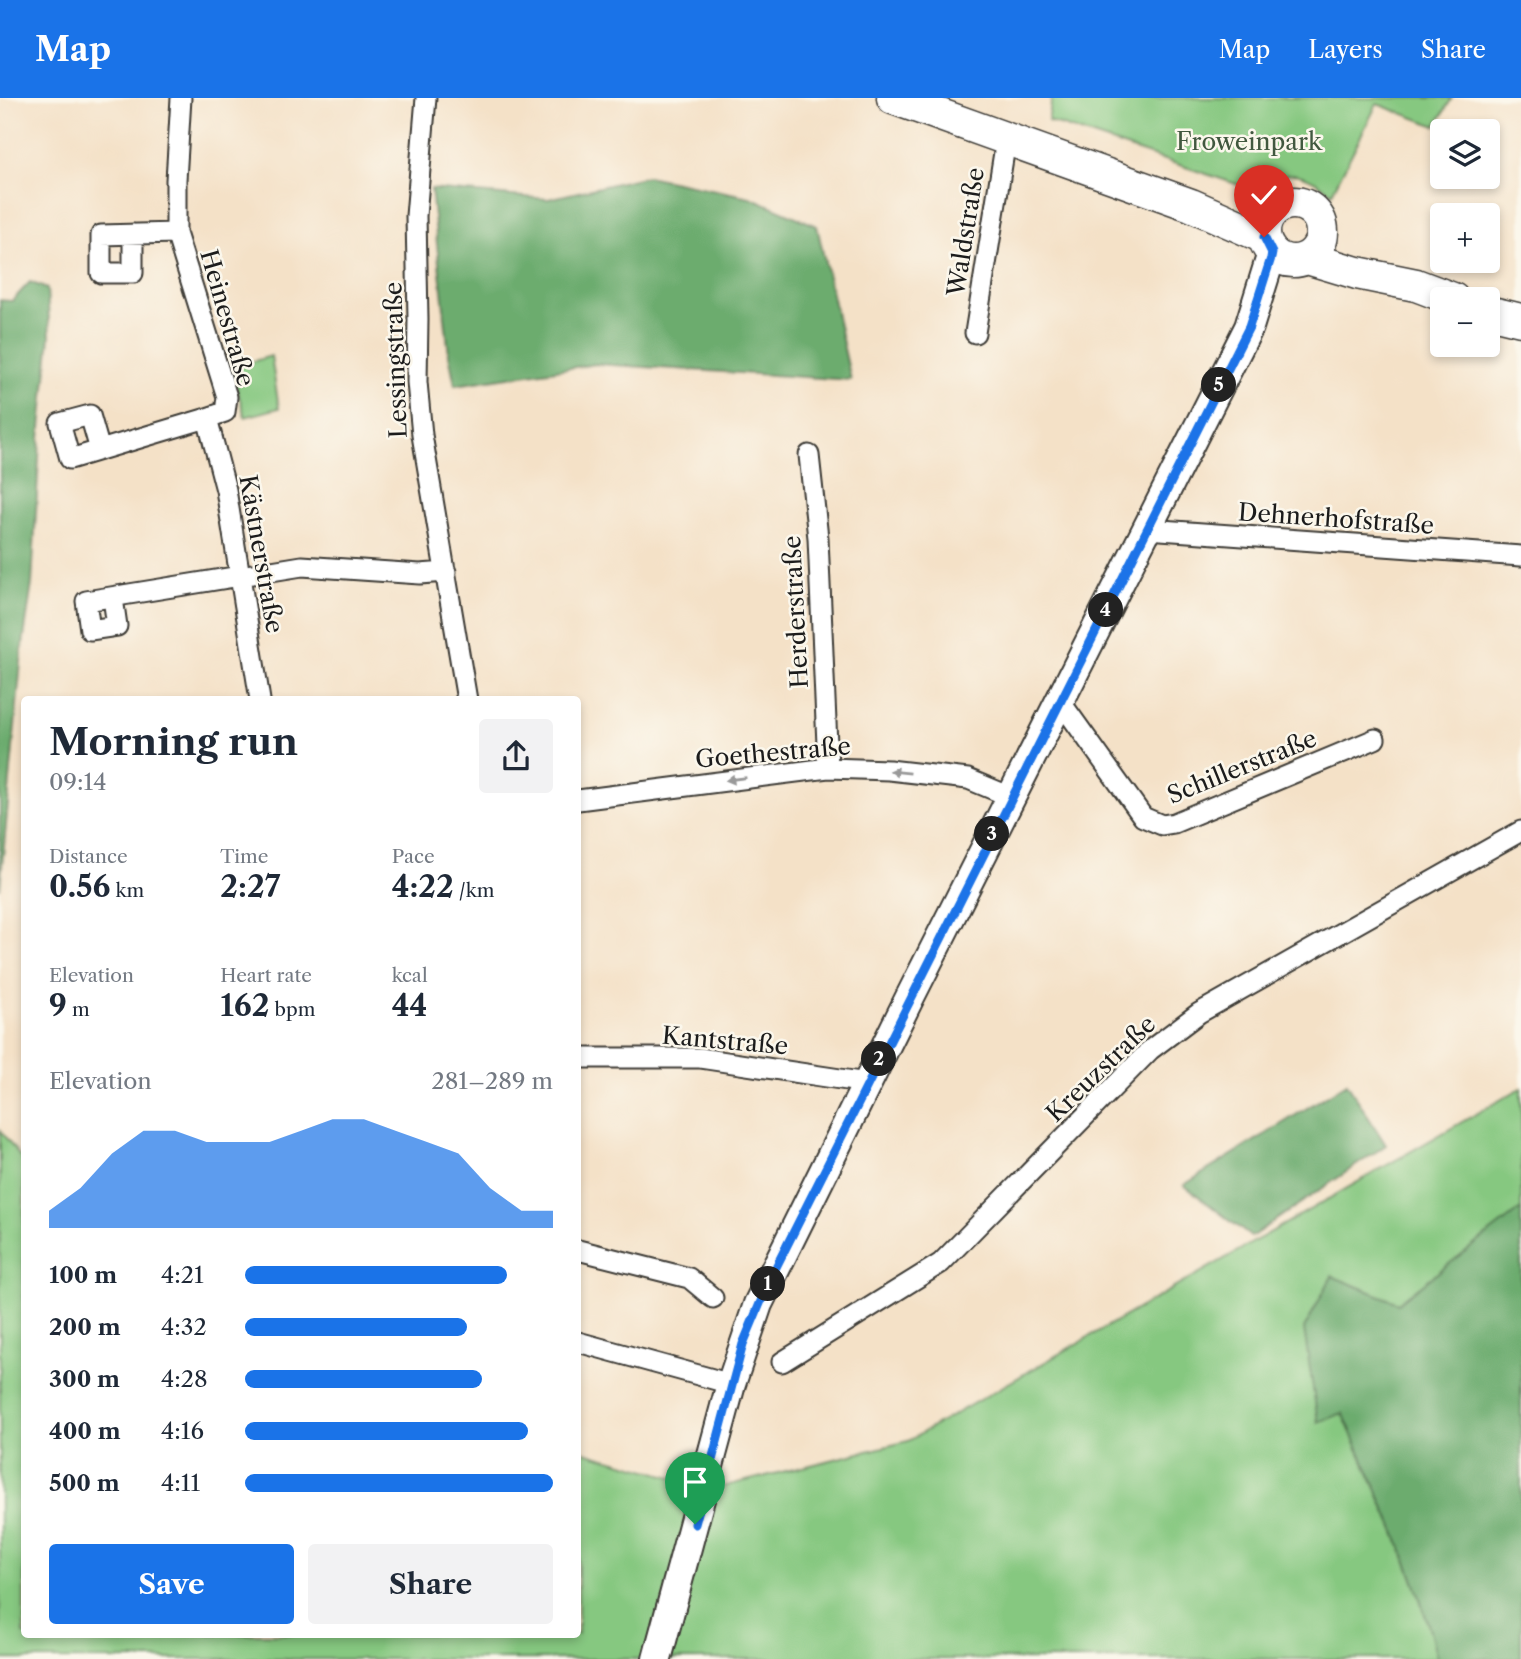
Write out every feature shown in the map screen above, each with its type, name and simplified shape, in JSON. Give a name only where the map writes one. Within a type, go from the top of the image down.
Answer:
[{"type":"main road","points":[[900,99],[1006,140],[1191,205],[1227,206],[1263,213],[1281,244],[1357,273],[1416,285]]},
{"type":"main road","points":[[657,1659],[750,1323],[867,1083],[1254,317],[1281,244],[1284,204],[1300,203],[1313,211],[1327,240],[1341,250],[1430,290]]},
{"type":"main road","points":[[1281,244],[1318,247],[1322,231]]},
{"type":"main road","points":[[1500,315],[1521,320]]},
{"type":"street","name":"Heinestraße","points":[[181,98],[176,233],[227,397],[225,412],[207,418]]},
{"type":"street","name":"Lessingstraße","points":[[426,98],[416,216],[417,382],[422,435],[466,696]]},
{"type":"street","name":"Waldstraße","points":[[975,333],[1006,140]]},
{"type":"street","name":"Heinestraße","points":[[133,234],[176,233]]},
{"type":"street","points":[[100,450],[207,418]]},
{"type":"street","name":"Kästnerstraße","points":[[207,418],[226,490],[259,696]]},
{"type":"street","name":"Herderstraße","points":[[809,455],[818,538],[828,768]]},
{"type":"street","name":"Dehnerhofstraße","points":[[1147,529],[1521,556]]},
{"type":"street","points":[[113,598],[302,566],[419,574],[446,572]]},
{"type":"street","name":"Schillerstraße","points":[[1060,701],[1143,817],[1162,825],[1174,823],[1375,739]]},
{"type":"street","name":"Goethestraße","points":[[581,800],[828,768],[889,770],[968,779],[1012,797]]},
{"type":"street","name":"Kreuzstraße","points":[[782,1362],[942,1263],[1150,1050],[1199,1013],[1521,831]]},
{"type":"street","name":"Kantstraße","points":[[581,1058],[700,1058],[867,1083]]},
{"type":"street","points":[[581,1251],[689,1278],[713,1298]]},
{"type":"street","points":[[581,1343],[731,1384]]},
{"type":"green space","name":"Froweinpark","points":[[1052,98],[1452,98],[1440,119],[1430,119],[1430,124],[1377,104],[1332,193],[1313,180],[1295,174],[1278,178],[1260,192],[1048,121]]},
{"type":"green space","points":[[647,176],[750,197],[817,226],[851,380],[596,364],[455,385],[449,355],[431,189],[548,199]]},
{"type":"green space","points":[[30,282],[47,289],[50,336],[40,439],[32,584],[22,651],[0,889],[0,300],[12,301]]},
{"type":"green space","points":[[271,356],[279,408],[245,417],[231,368]]},
{"type":"green space","points":[[1347,1083],[1386,1145],[1251,1237],[1184,1185]]},
{"type":"green space","points":[[1521,1088],[1521,1210],[1398,1303],[1318,1421],[1342,1413],[1408,1565],[1437,1659],[668,1659],[713,1489],[908,1441]]},
{"type":"green space","points":[[0,1130],[21,1158],[21,1638],[581,1638],[581,1451],[696,1484],[647,1659],[0,1659]]},
{"type":"green space","points":[[1521,1209],[1521,1659],[1437,1659],[1408,1565],[1343,1413],[1318,1422],[1304,1329],[1332,1276],[1398,1303]]},
{"type":"route","points":[[695,1524],[731,1384],[758,1304],[1254,317],[1272,253],[1264,237]]}]
